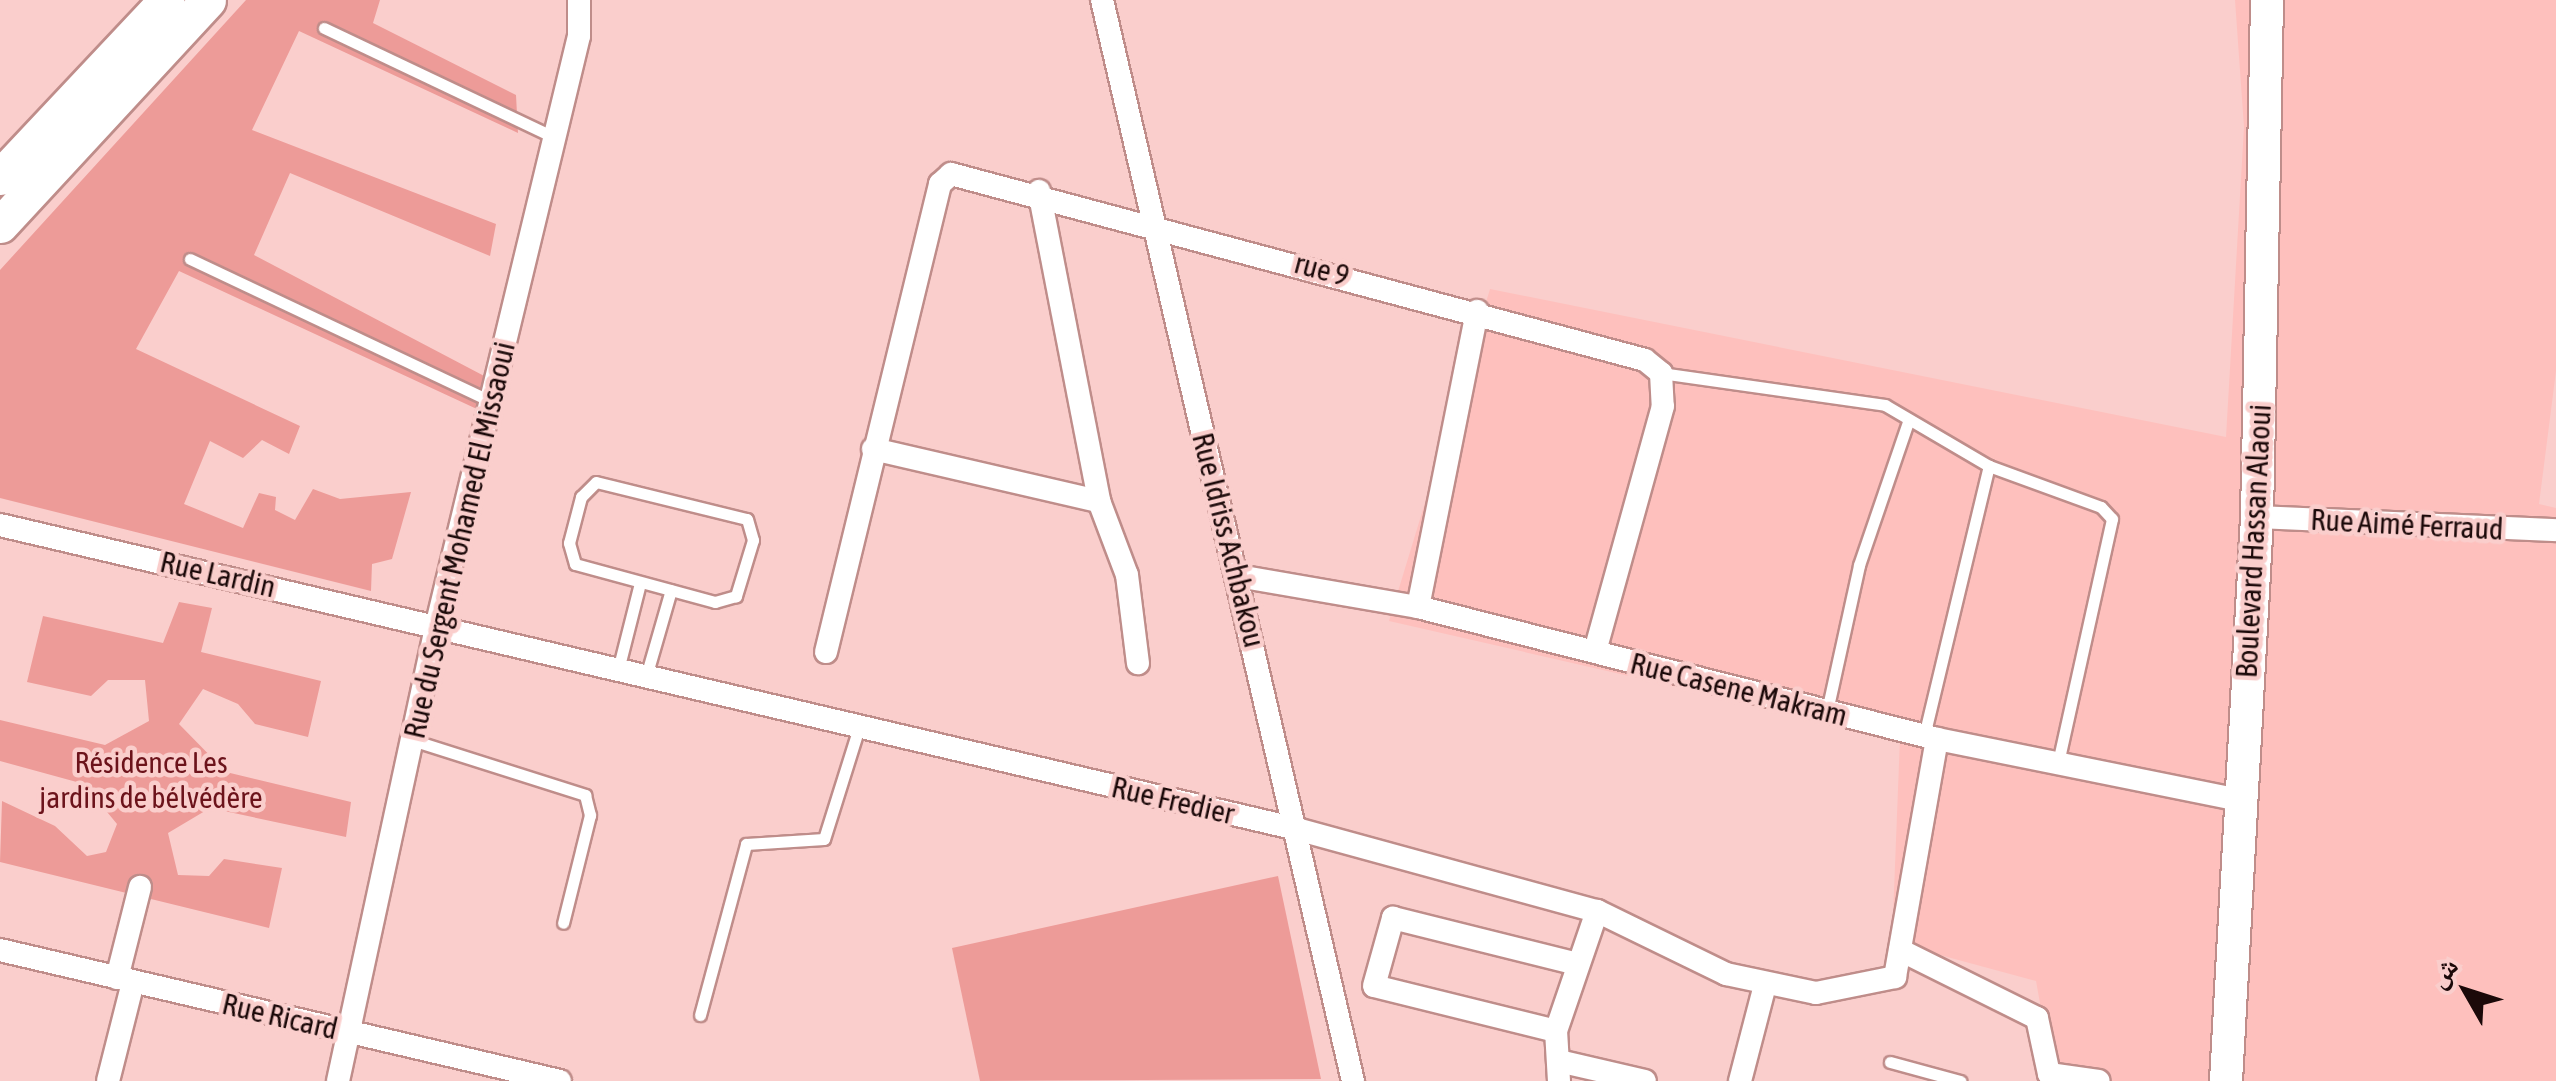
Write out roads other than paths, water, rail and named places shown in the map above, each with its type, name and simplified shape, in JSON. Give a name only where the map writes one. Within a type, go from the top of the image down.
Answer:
[{"type":"main road","points":[[0,177],[166,0]]},
{"type":"main road","points":[[0,225],[208,0]]},
{"type":"street","name":"Rue du Sergent Mohamed El Missaoui","points":[[338,1081],[437,623],[554,138],[579,0]]},
{"type":"street","name":"Rue Idriss Achbakou","points":[[1102,0],[1353,1081]]},
{"type":"street","name":"Boulevard Hassan Alaoui","points":[[2226,1081],[2257,517],[2267,0]]},
{"type":"street","name":"rue 9","points":[[873,449],[944,178],[1040,191],[1152,226],[1645,360],[1661,373]]},
{"type":"street","points":[[1040,191],[1099,501],[1127,575],[1138,663]]},
{"type":"street","points":[[1418,607],[1476,311]]},
{"type":"street","points":[[1595,652],[1663,406],[1661,373]]},
{"type":"street","points":[[826,652],[873,449],[1099,501]]},
{"type":"street","name":"Rue Aimé Ferraud","points":[[2257,517],[2556,530]]},
{"type":"street","name":"Rue Lardin","points":[[0,525],[437,623]]},
{"type":"street","name":"Rue Casene Makram","points":[[1238,576],[1418,607],[1930,737],[2240,800]]},
{"type":"street","name":"Rue Fredier","points":[[437,623],[1293,828],[1597,911],[1765,986],[1816,993],[1895,977],[1900,950]]},
{"type":"street","points":[[1930,737],[1900,950],[2038,1018],[2047,1078],[2098,1081]]},
{"type":"street","points":[[108,1081],[140,887]]},
{"type":"street","points":[[1597,911],[1574,963],[1556,1031],[1561,1072],[1645,1081]]},
{"type":"street","points":[[1556,1031],[1374,986],[1393,918],[1574,963]]},
{"type":"street","name":"Rue Ricard","points":[[0,950],[560,1081]]},
{"type":"street","points":[[1740,1081],[1765,986]]},
{"type":"lane","points":[[324,28],[554,138]]},
{"type":"lane","points":[[190,259],[490,401]]},
{"type":"lane","points":[[1661,373],[1885,405],[1908,422],[1990,466],[2101,506],[2112,519],[2058,763]]},
{"type":"lane","points":[[1827,711],[1859,564],[1908,422]]},
{"type":"lane","points":[[1930,737],[1990,466]]},
{"type":"lane","points":[[596,482],[747,520],[753,540],[736,596],[715,602],[640,583],[585,569],[570,554],[581,497],[596,482]]},
{"type":"lane","points":[[619,666],[640,583]]},
{"type":"lane","points":[[648,672],[671,590]]},
{"type":"lane","points":[[700,1015],[746,844],[824,839],[860,723]]},
{"type":"lane","points":[[412,740],[584,795],[590,815],[563,922]]},
{"type":"lane","points":[[1890,1062],[1960,1081]]},
{"type":"park label","name":"Résidence Les jardins de bélvédère","points":[[151,779]]}]
